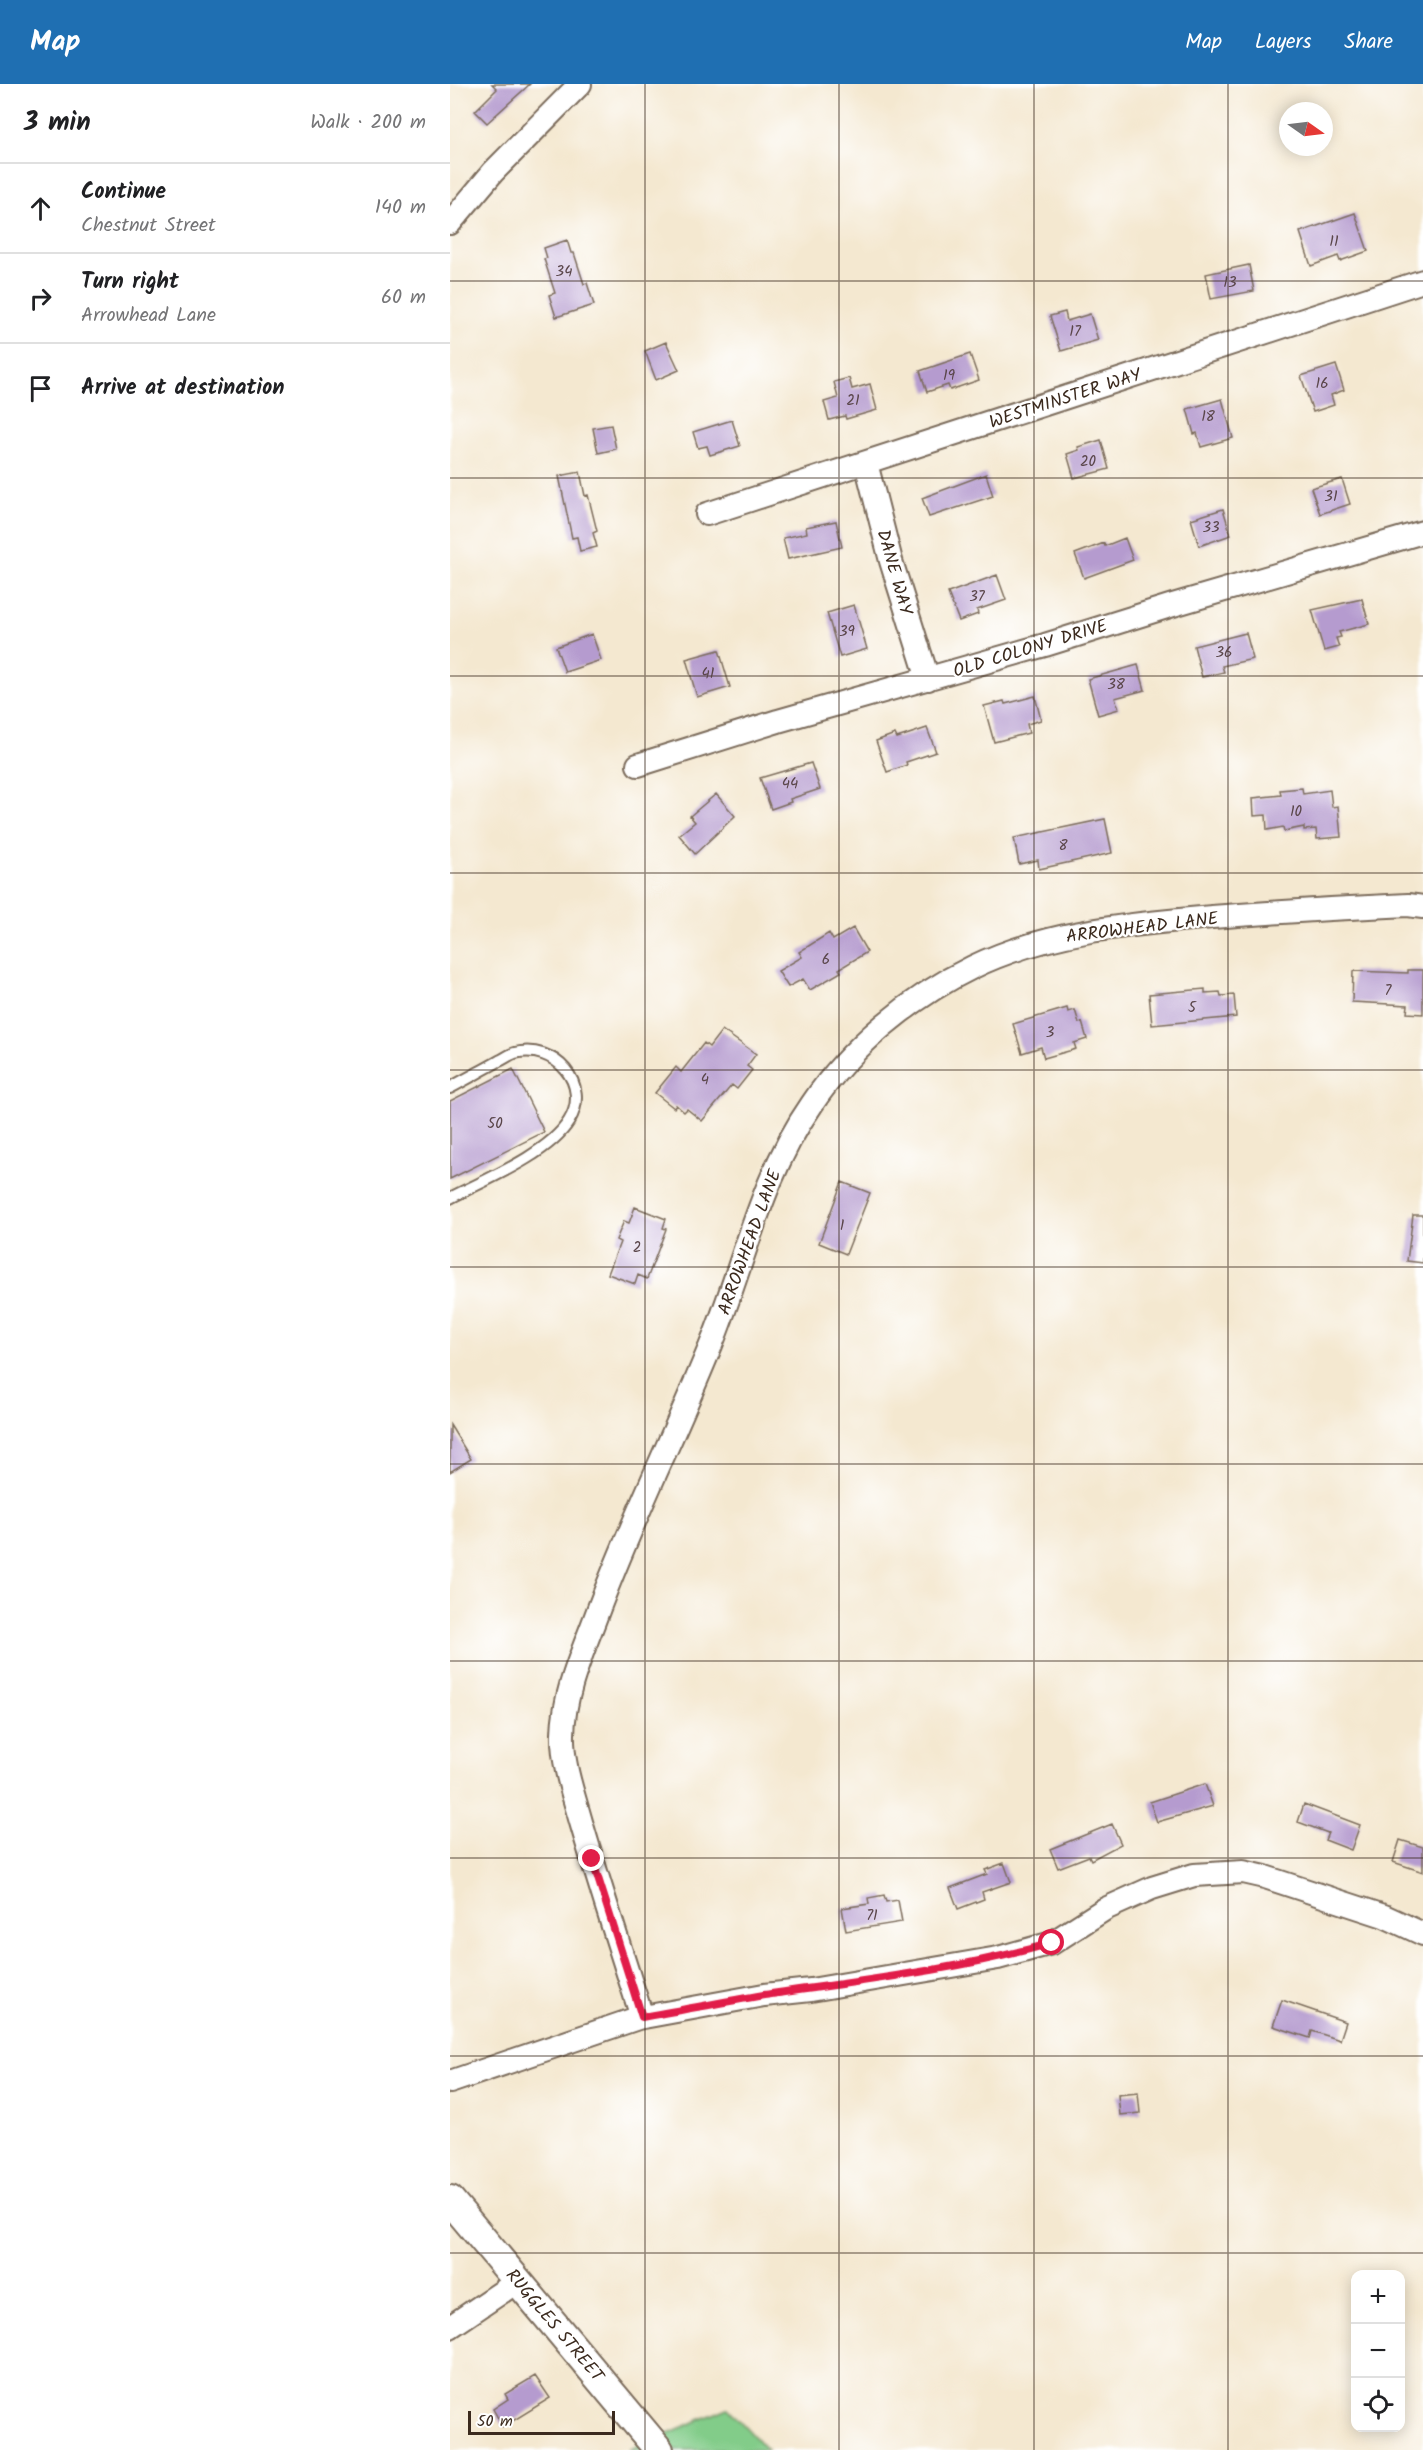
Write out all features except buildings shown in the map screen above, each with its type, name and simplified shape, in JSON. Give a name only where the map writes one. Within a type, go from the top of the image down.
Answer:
[{"type":"street","points":[[450,223],[493,172],[580,84]]},
{"type":"street","name":"WESTMINSTER WAY","points":[[707,514],[1423,281]]},
{"type":"street","name":"DANE WAY","points":[[866,463],[891,561],[928,679]]},
{"type":"street","name":"OLD COLONY DRIVE","points":[[638,765],[778,721],[928,679],[1173,604],[1423,532]]},
{"type":"street","name":"ARROWHEAD LANE","points":[[642,2017],[592,1859],[568,1773],[563,1740],[564,1712],[573,1679],[622,1547],[712,1342],[770,1179],[793,1133],[813,1102],[860,1048],[888,1023],[934,989],[1013,950],[1064,936],[1151,922],[1287,911],[1408,905],[1423,907]]},
{"type":"street","points":[[450,2082],[642,2017],[998,1958],[1052,1943],[1105,1909],[1152,1888],[1194,1875],[1243,1872],[1266,1877],[1384,1916],[1423,1934]]},
{"type":"street","name":"RUGGLES STREET","points":[[450,2200],[659,2450]]},
{"type":"street","points":[[450,2327],[518,2281]]},
{"type":"lane","points":[[450,1088],[516,1053],[540,1053],[562,1064],[574,1079],[575,1102],[570,1120],[536,1153],[450,1198]]},
{"type":"green space","points":[[728,2408],[767,2450],[628,2450]]},
{"type":"route","points":[[592,1859],[642,2017],[764,1995],[811,1990],[941,1969],[998,1958],[1052,1943]]}]
